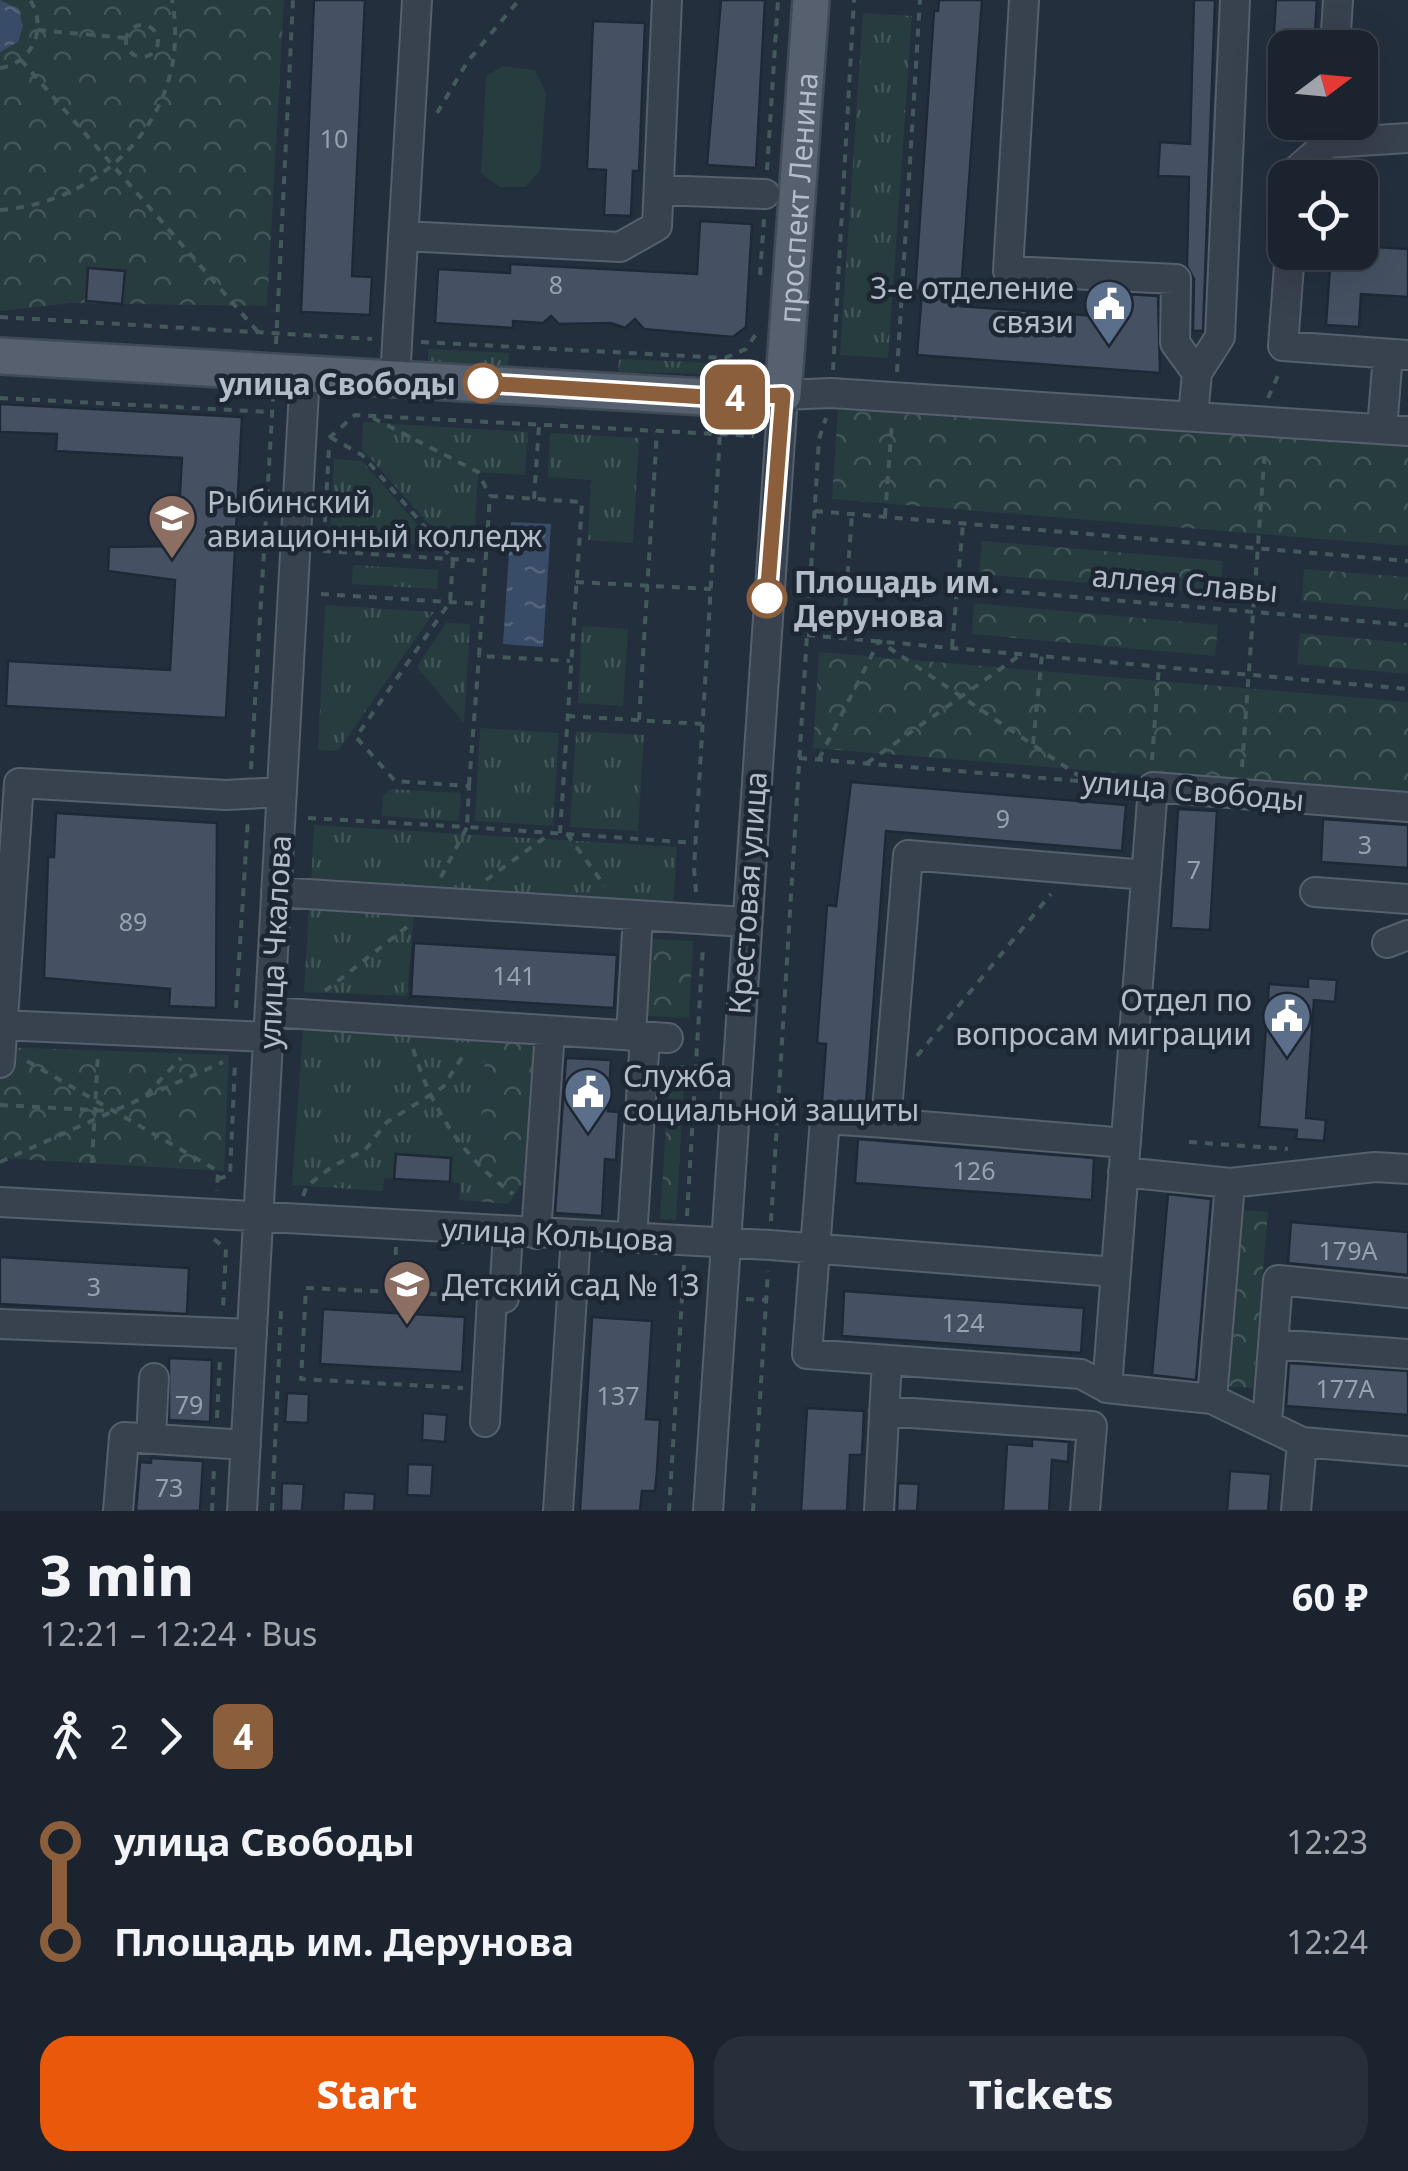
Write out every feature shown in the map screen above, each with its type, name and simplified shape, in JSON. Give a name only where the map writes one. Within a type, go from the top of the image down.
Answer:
[{"type":"main road","name":"проспект Ленина","points":[[783,395],[790,340],[811,0]]},
{"type":"main road","points":[[0,356],[722,398],[783,395]]},
{"type":"street","points":[[396,378],[417,0]]},
{"type":"street","points":[[403,236],[620,246],[657,226],[667,0]]},
{"type":"street","points":[[1024,0],[1008,270],[1176,279],[1174,343],[1197,372]]},
{"type":"street","points":[[1193,416],[1197,372],[1220,337],[1235,0]]},
{"type":"street","points":[[1336,30],[1338,0]]},
{"type":"street","points":[[1378,136],[1408,138]]},
{"type":"street","points":[[1306,160],[1323,140]]},
{"type":"street","points":[[660,190],[765,194]]},
{"type":"street","points":[[783,395],[895,385],[1193,416],[1395,430],[1398,354],[1283,346],[1289,270]]},
{"type":"street","name":"улица Чкалова","points":[[242,1511],[258,1217],[278,1021],[276,892],[282,792],[290,372]]},
{"type":"street","name":"Крестовая улица","points":[[708,1511],[783,395]]},
{"type":"street","points":[[0,1064],[19,783],[226,795],[282,792]]},
{"type":"street","points":[[1107,1388],[1151,787]]},
{"type":"street","name":"улица Свободы","points":[[1151,787],[1408,807]]},
{"type":"street","points":[[886,1124],[908,856],[1146,875]]},
{"type":"street","points":[[276,892],[745,922]]},
{"type":"street","points":[[1315,892],[1408,899]]},
{"type":"street","points":[[632,915],[648,1037],[632,1238]]},
{"type":"street","points":[[1408,935],[1387,943],[1408,944]]},
{"type":"street","points":[[1,1032],[100,1030],[236,1036],[278,1021],[403,1021],[648,1037]]},
{"type":"street","points":[[537,1220],[550,1031]]},
{"type":"street","points":[[1126,1144],[825,1118],[807,1354],[1081,1374],[1107,1388],[1212,1398],[1302,1442],[1408,1451]]},
{"type":"street","points":[[1124,1172],[1230,1183],[1375,1167],[1408,1169]]},
{"type":"street","points":[[1212,1398],[1230,1183]]},
{"type":"street","name":"улица Кольцова","points":[[0,1202],[508,1233],[537,1220],[576,1236],[725,1242],[1116,1272]]},
{"type":"street","points":[[486,1422],[492,1298],[504,1298],[508,1233]]},
{"type":"street","points":[[558,1511],[576,1236]]},
{"type":"street","points":[[1266,1423],[1278,1280],[1408,1293]]},
{"type":"street","points":[[0,1324],[252,1334]]},
{"type":"street","points":[[1273,1344],[1408,1354]]},
{"type":"street","points":[[879,1511],[887,1360]]},
{"type":"street","points":[[151,1438],[154,1378]]},
{"type":"street","points":[[884,1412],[1092,1426],[1085,1511]]},
{"type":"street","points":[[118,1511],[124,1437],[246,1444]]},
{"type":"street","points":[[1296,1511],[1302,1442]]},
{"type":"path","points":[[0,68],[21,60],[31,50],[38,30],[30,0]]},
{"type":"path","points":[[0,210],[58,200],[114,167],[142,137],[162,100],[175,43],[172,0]]},
{"type":"path","points":[[236,1036],[272,412],[290,372],[277,333],[293,0]]},
{"type":"path","points":[[408,158],[468,61],[519,0]]},
{"type":"path","points":[[753,1511],[814,511],[819,440],[831,393],[854,0]]},
{"type":"path","points":[[885,516],[920,0]]},
{"type":"path","points":[[141,24],[155,31],[158,41],[150,55],[140,57],[130,53],[126,38],[130,28],[141,24]]},
{"type":"path","points":[[38,30],[126,38]]},
{"type":"path","points":[[158,41],[175,43]]},
{"type":"path","points":[[21,60],[258,332]]},
{"type":"path","points":[[0,317],[725,358]]},
{"type":"path","points":[[1240,794],[1268,397],[1280,380],[1283,346]]},
{"type":"path","points":[[0,398],[272,412]]},
{"type":"path","points":[[322,565],[329,436],[355,415],[728,435]]},
{"type":"path","points":[[369,416],[478,472],[490,496],[466,827],[438,903]]},
{"type":"path","points":[[534,498],[539,425]]},
{"type":"path","points":[[639,720],[657,431]]},
{"type":"path","points":[[669,1511],[702,919],[694,878],[721,432]]},
{"type":"path","points":[[329,436],[362,455],[453,559],[450,602],[356,737],[395,781],[469,786]]},
{"type":"path","points":[[490,496],[582,502],[563,834],[632,915]]},
{"type":"path","points":[[814,511],[1408,561]]},
{"type":"path","points":[[843,638],[852,514]]},
{"type":"path","points":[[952,647],[963,524]]},
{"type":"path","points":[[323,551],[485,561]]},
{"type":"path","points":[[322,580],[321,594],[482,604]]},
{"type":"path","points":[[576,582],[711,589]]},
{"type":"path","name":"аллея Славы","points":[[958,587],[1408,625]]},
{"type":"path","points":[[807,635],[1408,688]]},
{"type":"path","points":[[879,641],[1088,782]]},
{"type":"path","points":[[818,759],[879,641]]},
{"type":"path","points":[[866,763],[1023,653]]},
{"type":"path","points":[[1033,744],[1042,655]]},
{"type":"path","points":[[479,656],[570,660]]},
{"type":"path","points":[[1151,787],[1159,665]]},
{"type":"path","points":[[567,716],[703,724]]},
{"type":"path","name":"улица Свободы","points":[[800,758],[1151,787]]},
{"type":"path","points":[[307,834],[308,818],[696,842]]},
{"type":"path","points":[[278,1021],[438,903],[465,894],[552,833]]},
{"type":"path","points":[[888,1091],[1072,869]]},
{"type":"path","points":[[403,1021],[429,1099],[468,1154],[537,1220]]},
{"type":"path","points":[[293,1192],[303,1194],[332,1166],[365,1150],[387,1122],[429,1099],[442,1087],[483,1026]]},
{"type":"path","points":[[92,1164],[100,1030]]},
{"type":"path","points":[[1,1032],[96,1101],[218,1171]]},
{"type":"path","points":[[0,1162],[235,1056],[230,1175],[218,1180]]},
{"type":"path","points":[[0,1106],[115,1112]]},
{"type":"path","points":[[1189,1142],[1302,1150]]},
{"type":"path","points":[[394,1292],[396,1247]]},
{"type":"path","points":[[222,1333],[226,1248]]},
{"type":"path","points":[[487,1389],[301,1379],[306,1288],[492,1298]]},
{"type":"path","points":[[272,1511],[281,1306]]},
{"type":"green space","points":[[0,0],[284,0],[267,306],[71,303],[0,311]]},
{"type":"green space","points":[[863,13],[912,16],[888,358],[840,355]]},
{"type":"green space","points":[[503,66],[535,70],[546,93],[540,171],[525,187],[499,187],[481,173],[486,76]]},
{"type":"green space","points":[[428,349],[509,353],[508,366],[428,361]]},
{"type":"green space","points":[[619,359],[715,363],[715,374],[618,372]]},
{"type":"green space","points":[[838,410],[1408,444],[1408,546],[832,499]]},
{"type":"green space","points":[[363,422],[528,432],[525,475],[478,472],[474,545],[446,543],[362,449]]},
{"type":"green space","points":[[550,433],[639,438],[633,543],[588,540],[591,480],[548,477]]},
{"type":"green space","points":[[334,459],[362,461],[435,545],[330,540]]},
{"type":"green space","points":[[982,541],[1223,561],[1220,594],[979,574]]},
{"type":"green space","points":[[353,565],[438,570],[437,589],[352,584]]},
{"type":"green space","points":[[1304,569],[1408,577],[1408,610],[1302,601]]},
{"type":"green space","points":[[974,603],[1218,625],[1215,656],[972,634]]},
{"type":"green space","points":[[325,605],[434,612],[338,751],[318,750]]},
{"type":"green space","points":[[446,623],[470,624],[464,723],[417,667]]},
{"type":"green space","points":[[582,626],[628,629],[623,706],[578,703]]},
{"type":"green space","points":[[1300,633],[1408,643],[1408,674],[1297,664]]},
{"type":"green space","points":[[819,652],[1408,702],[1408,796],[813,748]]},
{"type":"green space","points":[[480,728],[559,733],[553,826],[475,821]]},
{"type":"green space","points":[[576,731],[644,735],[638,831],[570,827]]},
{"type":"green space","points":[[390,789],[461,793],[459,821],[382,816],[383,796]]},
{"type":"green space","points":[[314,825],[677,847],[673,907],[311,885]]},
{"type":"green space","points":[[309,907],[414,914],[407,996],[304,992]]},
{"type":"green space","points":[[652,939],[693,941],[689,1018],[647,1016]]},
{"type":"green space","points":[[303,1029],[486,1042],[476,1201],[459,1200],[460,1183],[450,1182],[450,1158],[396,1154],[394,1179],[384,1178],[383,1191],[292,1185]]},
{"type":"green space","points":[[486,1042],[533,1044],[525,1180],[508,1204],[476,1201]]},
{"type":"green space","points":[[0,1047],[229,1055],[224,1171],[0,1158]]},
{"type":"green space","points":[[670,1065],[685,1065],[676,1220],[660,1219]]},
{"type":"green space","points":[[1239,1210],[1268,1212],[1253,1388],[1224,1386]]},
{"type":"water","points":[[0,0],[18,9],[23,26],[18,42],[0,52]]},
{"type":"water","points":[[511,522],[551,524],[543,647],[503,644]]},
{"type":"building","points":[[314,0],[365,0],[352,276],[372,277],[370,315],[301,312]]},
{"type":"building","points":[[721,0],[765,0],[756,168],[707,165]]},
{"type":"building","points":[[939,0],[982,0],[960,306],[1123,318],[1125,294],[1158,296],[1160,373],[917,355],[922,291],[915,291],[934,11],[938,11]]},
{"type":"building","points":[[1194,0],[1215,0],[1203,331],[1193,331],[1194,279],[1187,266],[1189,177],[1158,176],[1160,142],[1190,144]]},
{"type":"building","points":[[1276,0],[1317,0],[1315,30],[1274,30]]},
{"type":"building","points":[[593,21],[645,23],[639,171],[633,171],[631,216],[604,215],[606,170],[587,169]]},
{"type":"building","points":[[700,221],[752,224],[746,327],[733,337],[644,329],[635,319],[625,328],[611,323],[559,324],[551,316],[543,323],[513,321],[513,328],[435,323],[438,269],[510,273],[510,264],[697,274]]},
{"type":"building","points":[[1378,247],[1408,249],[1408,297],[1361,294],[1359,327],[1326,325],[1330,270],[1378,270]]},
{"type":"building","points":[[88,268],[125,271],[122,304],[86,301]]},
{"type":"building","name":"Рыбинский авиационный колледж","points":[[0,404],[242,417],[226,718],[6,706],[8,661],[170,670],[175,580],[108,571],[109,547],[177,546],[182,458],[56,451],[57,434],[0,432]]},
{"type":"building","points":[[851,782],[1126,805],[1122,851],[886,831],[866,1104],[822,1102],[826,1044],[817,1043],[827,905],[836,906]]},
{"type":"building","points":[[1178,809],[1217,811],[1210,930],[1171,928]]},
{"type":"building","points":[[56,813],[217,823],[216,1008],[169,1006],[170,989],[44,978],[48,857],[54,857]]},
{"type":"building","points":[[1323,819],[1408,825],[1408,868],[1321,862]]},
{"type":"building","points":[[414,943],[617,955],[614,1008],[411,996]]},
{"type":"building","name":"Отдел по вопросам миграции","points":[[1308,978],[1337,980],[1335,1002],[1314,1000],[1306,1118],[1326,1120],[1324,1141],[1296,1139],[1297,1130],[1259,1127],[1269,984],[1308,987]]},
{"type":"building","name":"Служба социальной защиты","points":[[566,1058],[611,1060],[608,1111],[619,1112],[616,1160],[605,1159],[602,1216],[555,1213]]},
{"type":"building","points":[[858,1139],[1094,1158],[1092,1200],[855,1183]]},
{"type":"building","points":[[396,1154],[451,1158],[450,1182],[394,1179]]},
{"type":"building","points":[[1168,1194],[1211,1199],[1196,1380],[1152,1375]]},
{"type":"building","points":[[1291,1222],[1408,1232],[1408,1275],[1288,1263]]},
{"type":"building","points":[[0,1257],[189,1268],[187,1314],[0,1304]]},
{"type":"building","points":[[844,1291],[1084,1308],[1081,1353],[842,1336]]},
{"type":"building","points":[[323,1309],[465,1317],[462,1372],[320,1364]]},
{"type":"building","points":[[592,1317],[652,1321],[646,1419],[660,1420],[657,1471],[655,1491],[642,1491],[640,1511],[580,1511]]},
{"type":"building","points":[[169,1358],[212,1360],[210,1422],[169,1420]]},
{"type":"building","points":[[1289,1363],[1408,1371],[1408,1415],[1286,1406]]},
{"type":"building","points":[[287,1393],[309,1394],[308,1423],[285,1422]]},
{"type":"building","points":[[807,1408],[864,1411],[862,1455],[850,1455],[847,1511],[801,1511]]},
{"type":"building","points":[[423,1413],[447,1415],[445,1442],[422,1440]]},
{"type":"building","points":[[1032,1439],[1069,1442],[1068,1462],[1052,1460],[1049,1511],[1003,1511],[1007,1444],[1032,1446]]},
{"type":"building","points":[[151,1458],[203,1461],[200,1511],[136,1511],[140,1462],[151,1463]]},
{"type":"building","points":[[408,1464],[433,1465],[431,1496],[407,1495]]},
{"type":"building","points":[[1230,1471],[1271,1474],[1268,1511],[1227,1511]]},
{"type":"building","points":[[282,1483],[304,1484],[302,1511],[281,1511]]},
{"type":"building","points":[[898,1483],[919,1484],[917,1511],[897,1511]]},
{"type":"building","points":[[344,1492],[375,1494],[374,1511],[343,1511]]},
{"type":"bus line","name":"4","points":[[483,383],[722,398],[783,395],[767,598]]},
{"type":"place","name":"3-е отделение связи","points":[[1109,346]]},
{"type":"place","name":"улица Свободы","points":[[483,383]]},
{"type":"place","name":"Рыбинский авиационный колледж","points":[[172,560]]},
{"type":"place","name":"Площадь им. Дерунова","points":[[767,598]]},
{"type":"place","name":"Отдел по вопросам миграции","points":[[1287,1058]]},
{"type":"place","name":"Служба социальной защиты","points":[[588,1134]]},
{"type":"place","name":"Детский сад № 13","points":[[407,1326]]}]
